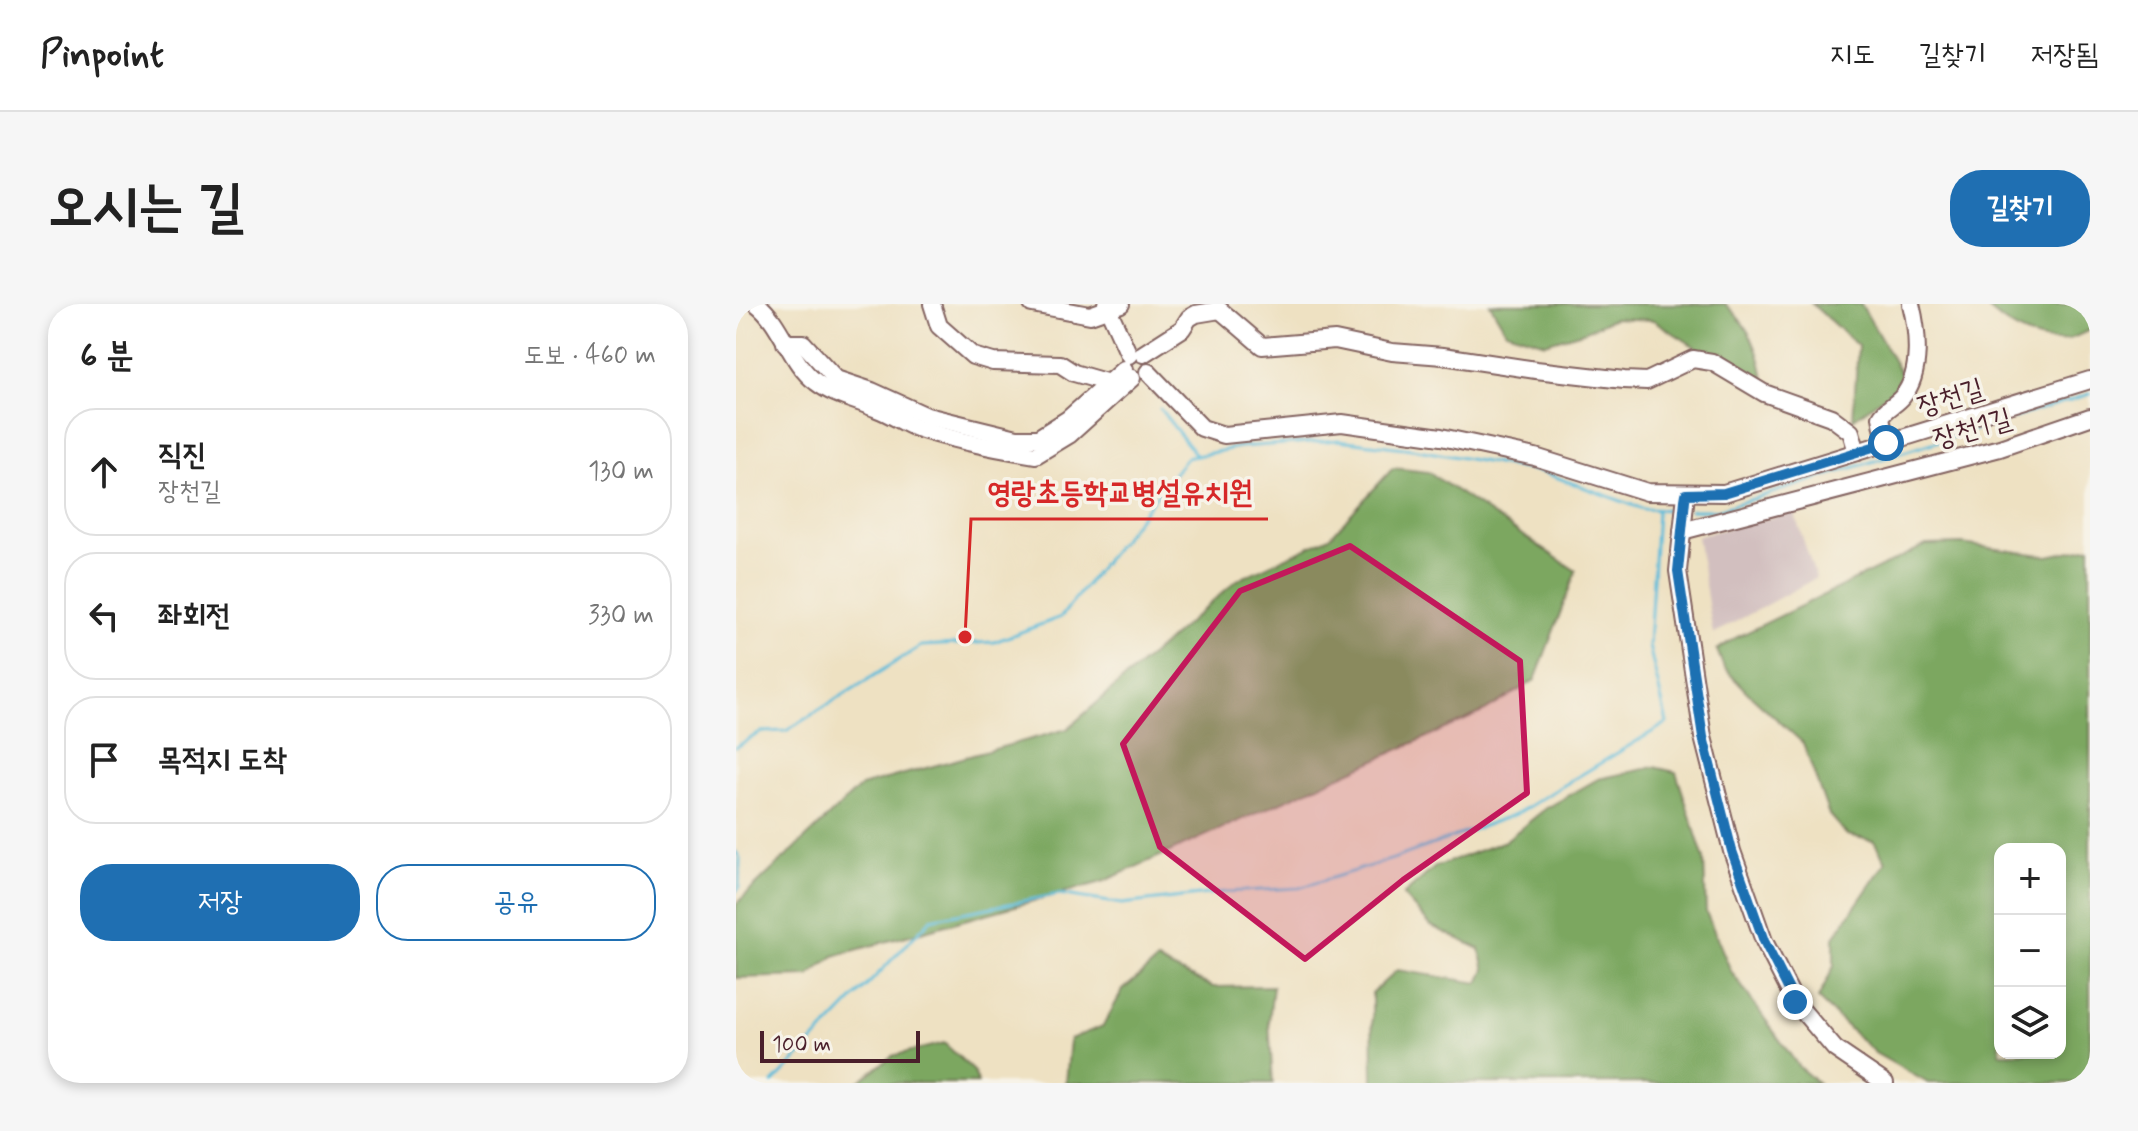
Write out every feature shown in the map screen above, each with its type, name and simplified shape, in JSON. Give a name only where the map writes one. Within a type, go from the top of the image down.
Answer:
[{"type":"street","points":[[757,304],[764,309],[813,381],[839,396],[878,409],[914,427],[1036,455],[1069,435],[1135,366]]},
{"type":"street","points":[[932,304],[939,326],[973,356],[993,362],[1060,364],[1074,373],[1109,383]]},
{"type":"street","points":[[1032,304],[1090,315],[1111,306]]},
{"type":"street","points":[[1886,443],[1881,417],[1906,394],[1916,376],[1915,319],[1911,304]]},
{"type":"street","name":"장천길","points":[[1111,306],[1135,366],[1202,428],[1224,435],[1342,423],[1441,437],[1535,457],[1647,492],[1685,497],[1724,493],[2090,380]]},
{"type":"street","points":[[785,343],[803,343],[836,379],[872,391],[927,416],[1017,438],[1038,438],[1068,419],[1109,383],[1182,329],[1189,318],[1220,310],[1262,346],[1335,340],[1392,352],[1647,381],[1693,359],[1712,362],[1764,393],[1831,417],[1851,432],[1857,452]]},
{"type":"street","name":"장천1길","points":[[1683,527],[2000,448],[2090,417]]},
{"type":"street","points":[[1685,497],[1678,571],[1703,737],[1732,851],[1764,941],[1795,1002],[1835,1049],[1885,1083]]},
{"type":"highlighted area","points":[[1350,546],[1520,661],[1527,793],[1403,880],[1305,959],[1160,847],[1123,744],[1240,591]]},
{"type":"shaded area","points":[[1794,512],[1816,578],[1713,634],[1697,536]]},
{"type":"green space","points":[[1490,304],[1725,304],[1753,342],[1765,387],[1728,368],[1653,320],[1614,318],[1586,331],[1545,343],[1506,331]]},
{"type":"green space","points":[[1812,304],[1861,304],[1905,381],[1853,419],[1858,346]]},
{"type":"green space","points":[[1983,304],[2090,304],[2090,330],[2066,340],[2043,340],[2010,326]]},
{"type":"green space","points":[[1393,468],[1428,472],[1576,571],[1535,680],[1485,711],[1102,882],[834,956],[809,976],[736,978],[736,904],[861,786],[1067,729],[1237,580],[1330,537]]},
{"type":"green space","points":[[1962,544],[2048,556],[2090,547],[2090,1083],[1928,1083],[1875,1053],[1818,999],[1834,966],[1834,937],[1886,862],[1874,841],[1847,835],[1829,815],[1803,743],[1724,668],[1717,650],[1735,638],[1926,545]]},
{"type":"green space","points":[[1654,767],[1676,772],[1704,859],[1706,912],[1731,971],[1799,1067],[1818,1083],[1373,1083],[1372,993],[1397,970],[1479,983],[1485,970],[1480,949],[1431,926],[1403,895],[1435,867],[1505,841],[1545,809],[1598,779]]},
{"type":"green space","points":[[1157,961],[1213,987],[1273,986],[1269,1022],[1273,1083],[1066,1083],[1070,1039],[1103,1026],[1123,990]]},
{"type":"green space","points":[[944,1043],[973,1070],[978,1083],[857,1083],[892,1056]]},
{"type":"waterway","points":[[805,360],[817,370]]},
{"type":"waterway","points":[[1691,510],[1717,510],[2090,394]]},
{"type":"waterway","points":[[1160,409],[1197,456]]},
{"type":"waterway","points":[[736,747],[761,732],[786,731],[921,646],[994,642],[1061,617],[1186,458],[1240,447],[1339,440],[1412,449],[1542,472],[1643,509],[1680,510]]},
{"type":"waterway","points":[[773,1083],[931,919],[1059,894],[1122,904],[1225,892],[1299,888],[1393,859],[1516,814],[1667,723],[1649,646],[1657,510]]},
{"type":"waterway","points":[[736,852],[740,858],[739,888],[736,891]]},
{"type":"place","name":"영랑초등학교병설유치원","points":[[965,637]]},
{"type":"route","points":[[1795,1002],[1764,941],[1732,851],[1703,737],[1678,571],[1685,500],[1686,494],[1724,493],[1886,443]]}]
